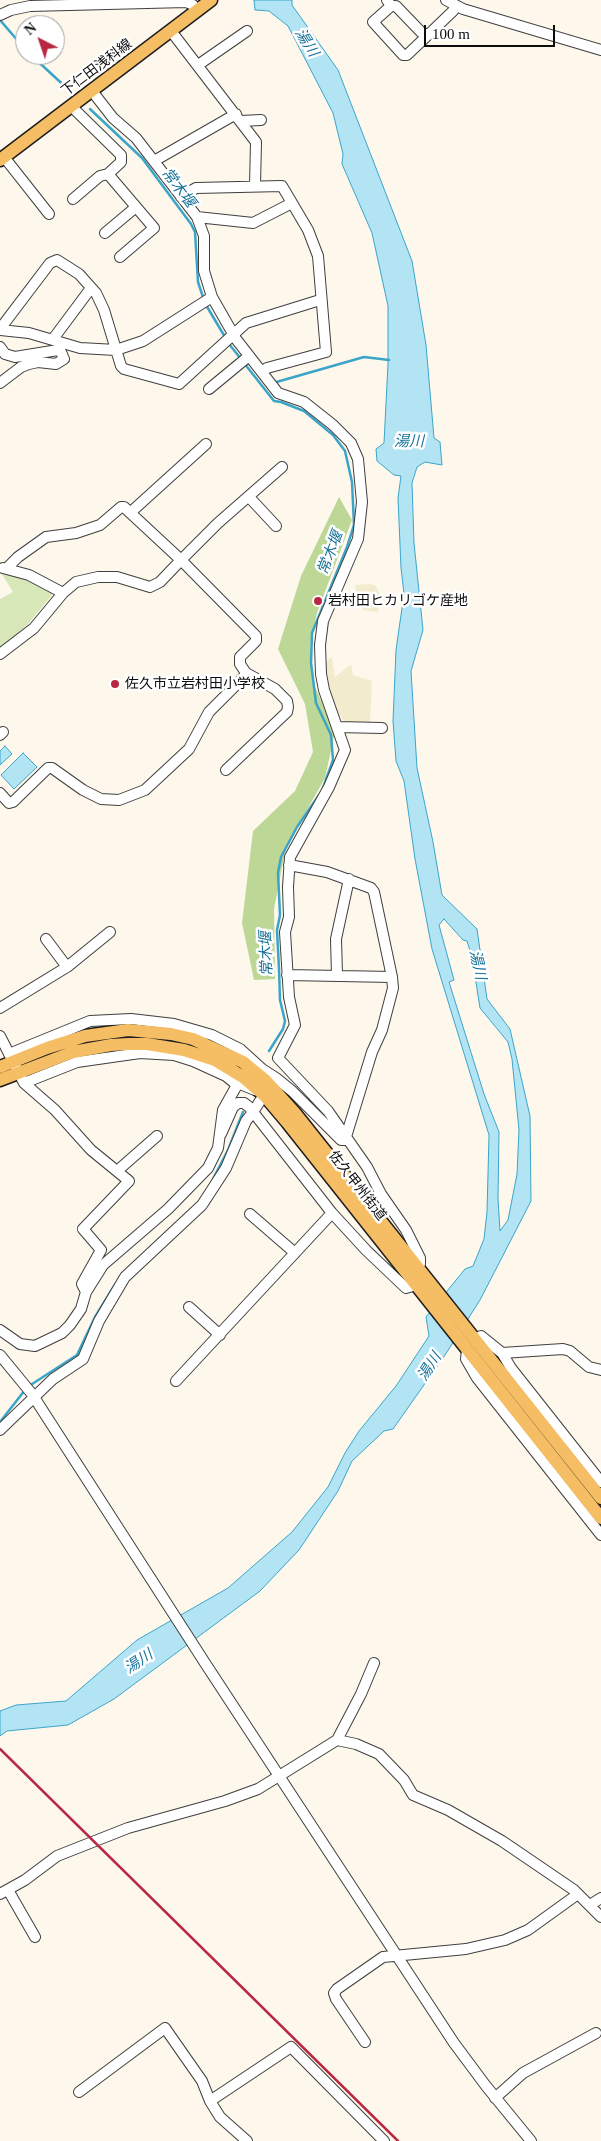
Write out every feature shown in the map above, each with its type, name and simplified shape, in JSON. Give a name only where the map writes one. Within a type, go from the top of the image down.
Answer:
[{"type":"main road","name":"下仁田浅科線","points":[[2,158],[211,0]]},
{"type":"main road","name":"佐久甲州街道","points":[[0,1080],[12,1068],[85,1036],[116,1031],[171,1034],[211,1046],[260,1071],[417,1267],[421,1283],[464,1347],[601,1518]]},
{"type":"main road","name":"佐久甲州街道","points":[[12,1068],[91,1048],[111,1045],[146,1044],[184,1050],[215,1060],[234,1071],[287,1122],[421,1283],[472,1335],[601,1498]]},
{"type":"street","points":[[446,0],[456,6],[601,50]]},
{"type":"street","points":[[1,13],[30,6],[186,2],[193,5],[197,10]]},
{"type":"street","points":[[428,35],[421,32],[396,6],[389,3],[373,22],[400,53],[407,55],[428,35],[453,11],[456,6]]},
{"type":"street","points":[[170,31],[256,142],[256,185]]},
{"type":"street","points":[[198,65],[247,31]]},
{"type":"street","points":[[89,93],[136,138],[197,217],[204,236],[206,300],[229,338],[245,359],[278,393],[304,402],[333,425],[351,444],[358,460],[362,502],[358,539],[323,621],[320,645],[321,674],[324,690],[345,750],[325,794],[296,844],[288,865],[289,917],[284,932],[287,976],[295,1025],[272,1072]]},
{"type":"street","points":[[73,105],[121,155],[121,162],[108,174],[100,176],[73,199]]},
{"type":"street","points":[[154,161],[238,118],[261,120]]},
{"type":"street","points":[[2,158],[49,214]]},
{"type":"street","points":[[108,174],[154,228],[120,257]]},
{"type":"street","points":[[181,197],[196,188],[256,185],[282,186],[315,244],[318,256],[320,300],[326,352],[267,368],[267,380]]},
{"type":"street","points":[[197,217],[254,223],[292,203]]},
{"type":"street","points":[[105,233],[136,207]]},
{"type":"street","points":[[0,329],[54,260],[57,260],[73,269],[91,288],[104,310],[124,369],[179,384],[246,323],[320,300]]},
{"type":"street","points":[[53,339],[91,288]]},
{"type":"street","points":[[0,329],[29,333],[80,348],[116,350],[144,341],[206,300]]},
{"type":"street","points":[[0,347],[5,354],[16,357],[58,350],[64,359],[56,364],[38,362],[29,364],[21,367],[0,382]]},
{"type":"street","points":[[209,389],[245,359]]},
{"type":"street","points":[[131,512],[206,444]]},
{"type":"street","points":[[0,654],[34,628],[63,592],[76,582],[98,577],[117,577],[150,587],[155,586],[218,523],[282,468]]},
{"type":"street","points":[[249,497],[276,526]]},
{"type":"street","points":[[3,568],[46,537],[76,533],[100,525],[121,507],[128,508],[256,636],[256,641],[240,657],[240,664],[246,672],[282,695],[287,701],[287,712],[226,770]]},
{"type":"street","points":[[3,568],[29,575],[63,592]]},
{"type":"street","points":[[0,793],[9,803],[13,802],[48,768],[52,768],[83,790],[101,799],[119,800],[145,790],[189,749],[209,712],[243,678],[246,672]]},
{"type":"street","points":[[338,727],[382,728]]},
{"type":"street","points":[[260,1071],[276,1078],[292,1090],[340,1140],[345,1140],[372,1052],[382,1030],[393,988],[374,892],[371,888],[327,872],[288,865]]},
{"type":"street","points":[[337,975],[336,939],[349,879]]},
{"type":"street","points":[[0,1008],[67,967],[110,932]]},
{"type":"street","points":[[46,939],[67,967]]},
{"type":"street","points":[[287,976],[392,977]]},
{"type":"street","points":[[0,1036],[12,1068],[56,1110],[91,1150],[129,1181],[83,1229],[102,1250],[82,1284],[86,1292]]},
{"type":"street","points":[[0,1430],[33,1395],[83,1359],[99,1321],[125,1277],[202,1206],[226,1168],[246,1121],[253,1112],[260,1096],[240,1084],[238,1085],[226,1076],[193,1061],[174,1055],[140,1053],[12,1068]]},
{"type":"street","points":[[278,1058],[328,1111],[345,1136],[406,1230],[420,1258],[420,1264],[417,1267]]},
{"type":"street","points":[[221,1134],[223,1110],[238,1085]]},
{"type":"street","points":[[0,1330],[20,1344],[35,1346],[43,1344],[62,1333],[77,1317],[86,1292],[103,1265],[200,1178],[214,1158],[221,1134],[233,1107],[238,1103],[244,1103],[253,1112],[332,1213],[366,1250],[406,1288],[421,1283]]},
{"type":"street","points":[[118,1171],[157,1136]]},
{"type":"street","points":[[176,1381],[332,1213]]},
{"type":"street","points":[[250,1214],[295,1253]]},
{"type":"street","points":[[188,1307],[220,1335]]},
{"type":"street","points":[[472,1335],[481,1336],[502,1354],[601,1482]]},
{"type":"street","points":[[464,1347],[466,1359],[476,1378],[601,1535]]},
{"type":"street","points":[[502,1354],[562,1349],[570,1351],[589,1367],[601,1370]]},
{"type":"street","points":[[0,1355],[33,1395],[194,1647],[454,2043],[495,2098],[531,2141]]},
{"type":"street","points":[[35,1937],[2,1892],[25,1880],[57,1856],[128,1828],[225,1801],[258,1789],[337,1740],[374,1663]]},
{"type":"street","points":[[337,1740],[356,1744],[379,1754],[404,1780],[413,1795],[448,1810],[488,1832],[578,1894],[601,1917]]},
{"type":"street","points":[[364,2042],[334,1993],[336,1989],[383,1957],[466,1949],[505,1940],[528,1930],[578,1894]]},
{"type":"street","points":[[590,1905],[601,1898]]},
{"type":"street","points":[[79,2092],[166,2028],[202,2081],[210,2101],[220,2117],[247,2141]]},
{"type":"street","points":[[495,2098],[524,2074],[596,2034]]},
{"type":"street","points":[[210,2101],[291,2047],[384,2141]]},
{"type":"shaded area","points":[[356,585],[375,585],[379,592],[378,612],[363,610],[363,603],[355,596]]},
{"type":"shaded area","points":[[329,658],[332,658],[335,677],[351,664],[353,675],[372,681],[370,724],[345,722],[337,712],[330,698],[322,663],[328,662]]},
{"type":"green space","points":[[339,497],[352,520],[317,613],[310,644],[312,680],[335,732],[325,778],[286,847],[274,909],[275,979],[254,980],[242,923],[253,831],[295,791],[313,752],[305,704],[278,649],[301,576]]},
{"type":"green space","points":[[0,571],[19,575],[52,592],[52,595],[28,624],[0,649],[0,599],[13,592]]},
{"type":"water","name":"湯川","points":[[254,0],[292,0],[292,5],[338,70],[412,261],[426,345],[434,438],[440,442],[442,465],[425,462],[417,467],[412,483],[414,543],[423,630],[411,671],[417,768],[442,895],[477,929],[487,999],[510,1029],[530,1116],[531,1201],[480,1300],[445,1355],[393,1429],[384,1431],[352,1461],[338,1491],[299,1550],[260,1591],[114,1699],[68,1725],[7,1731],[0,1736],[0,1711],[16,1705],[66,1701],[137,1640],[228,1588],[292,1532],[328,1487],[345,1453],[359,1431],[396,1386],[429,1336],[426,1317],[465,1269],[473,1266],[484,1239],[487,1212],[489,1135],[432,949],[415,859],[404,781],[396,761],[393,721],[396,650],[404,594],[398,498],[401,476],[394,475],[377,461],[376,449],[384,443],[388,364],[388,306],[372,233],[342,164],[343,154],[333,113],[288,26],[269,11],[255,10]],"holes":[[[444,919],[463,940],[467,941],[472,957],[480,1008],[508,1042],[512,1059],[519,1130],[517,1174],[508,1220],[500,1231],[498,1199],[499,1132],[484,1094],[449,982],[454,980],[439,925]]]},
{"type":"water","points":[[5,746],[12,754],[0,765],[0,751]]},
{"type":"water","points":[[23,753],[37,767],[14,789],[1,775]]},
{"type":"waterway","points":[[0,20],[15,37]]},
{"type":"waterway","points":[[42,65],[71,92]]},
{"type":"waterway","name":"常木堰","points":[[90,109],[142,158],[191,224],[195,232],[198,282],[204,300]]},
{"type":"waterway","name":"常木堰","points":[[206,305],[225,337]]},
{"type":"waterway","name":"常木堰","points":[[229,344],[241,359]]},
{"type":"waterway","points":[[273,383],[364,357],[389,360]]},
{"type":"waterway","name":"常木堰","points":[[244,363],[274,401],[304,411],[333,435],[345,451],[352,482],[354,525],[312,633],[311,663],[316,703],[331,735],[333,760],[323,788]]},
{"type":"waterway","name":"常木堰","points":[[269,1051],[283,1029],[285,1021],[280,1000],[277,930],[280,915],[278,873],[281,857],[297,827],[319,795]]},
{"type":"waterway","points":[[213,1179],[228,1150],[243,1112]]},
{"type":"waterway","points":[[29,1386],[77,1355],[95,1317],[116,1283]]},
{"type":"waterway","points":[[0,1422],[25,1390]]},
{"type":"railway","points":[[0,1749],[398,2141]]},
{"type":"place","name":"岩村田ヒカリゴケ産地","points":[[318,601]]},
{"type":"place","name":"佐久市立岩村田小学校","points":[[115,684]]}]
